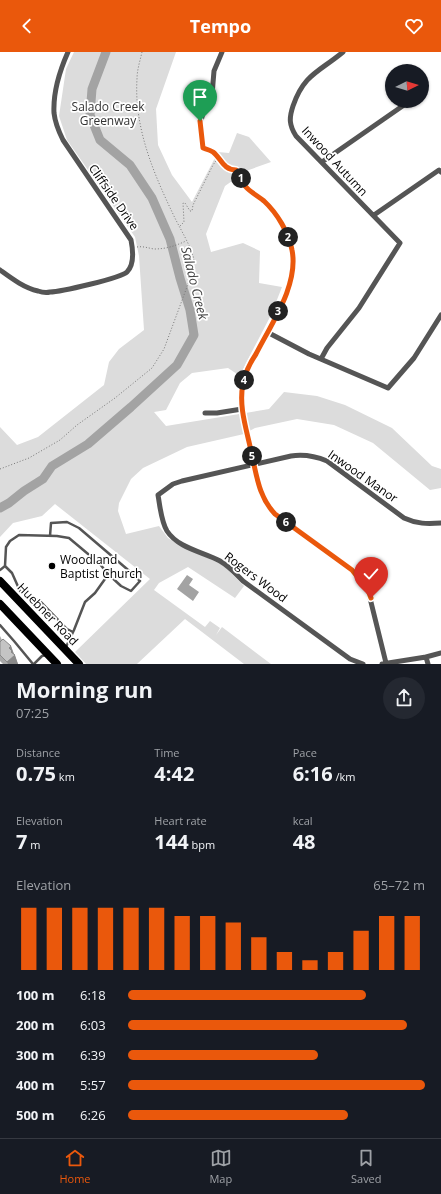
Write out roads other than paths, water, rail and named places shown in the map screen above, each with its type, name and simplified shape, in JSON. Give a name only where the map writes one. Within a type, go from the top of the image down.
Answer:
[{"type":"main road","name":"Huebner Road","points":[[0,581],[79,664]]},
{"type":"main road","points":[[0,604],[57,664]]},
{"type":"main road","points":[[48,654],[65,649]]},
{"type":"street","name":"Cliffside Drive","points":[[0,270],[30,289],[52,292],[115,278],[128,271],[131,264],[133,248],[131,240],[63,140],[54,114],[60,75],[68,52]]},
{"type":"street","points":[[203,148],[200,121],[204,109],[212,95],[214,70],[222,52]]},
{"type":"street","name":"Inwood Autumn","points":[[321,359],[327,348],[359,308],[400,243],[296,136],[292,129],[290,115],[303,84],[309,77],[343,52]]},
{"type":"street","points":[[322,162],[400,108]]},
{"type":"street","points":[[374,215],[440,171]]},
{"type":"street","points":[[243,182],[245,186],[273,211],[288,237],[293,255],[291,279],[285,298],[244,376],[242,390],[242,409],[261,494],[275,514],[352,570],[368,590],[384,664],[441,653]]},
{"type":"street","points":[[267,332],[321,359],[388,388],[414,358],[441,315]]},
{"type":"street","points":[[205,413],[217,413],[242,409]]},
{"type":"street","name":"Inwood Manor","points":[[158,495],[173,484],[182,481],[299,455],[318,457],[331,464],[404,518],[413,522],[425,524],[441,523]]},
{"type":"street","name":"Rogers Wood","points":[[158,495],[163,521],[171,537],[181,544],[221,561],[243,582],[350,659],[363,664]]},
{"type":"street","points":[[426,657],[428,664]]},
{"type":"lane","points":[[0,570],[5,566],[6,547],[10,541],[19,536],[50,536],[69,538],[100,564],[121,586],[130,591],[140,582],[134,575],[79,528],[67,522],[51,522],[50,536]]},
{"type":"lane","points":[[5,566],[12,572],[20,591],[26,596],[40,601],[67,629],[73,632]]},
{"type":"lane","points":[[65,649],[85,602],[95,593],[105,579],[107,573]]},
{"type":"lane","points":[[0,625],[33,664],[42,656],[48,654]]},
{"type":"waterway","name":"Salado Creek","points":[[0,508],[43,479],[52,466],[88,444],[131,407],[177,365],[194,335],[190,310],[170,239],[152,198],[130,165],[100,140],[90,115],[92,89],[106,52]]},
{"type":"place","name":"Woodland Baptist Church","points":[[52,566]]},
{"type":"park label","name":"Salado Creek Greenway","points":[[108,113]]}]
